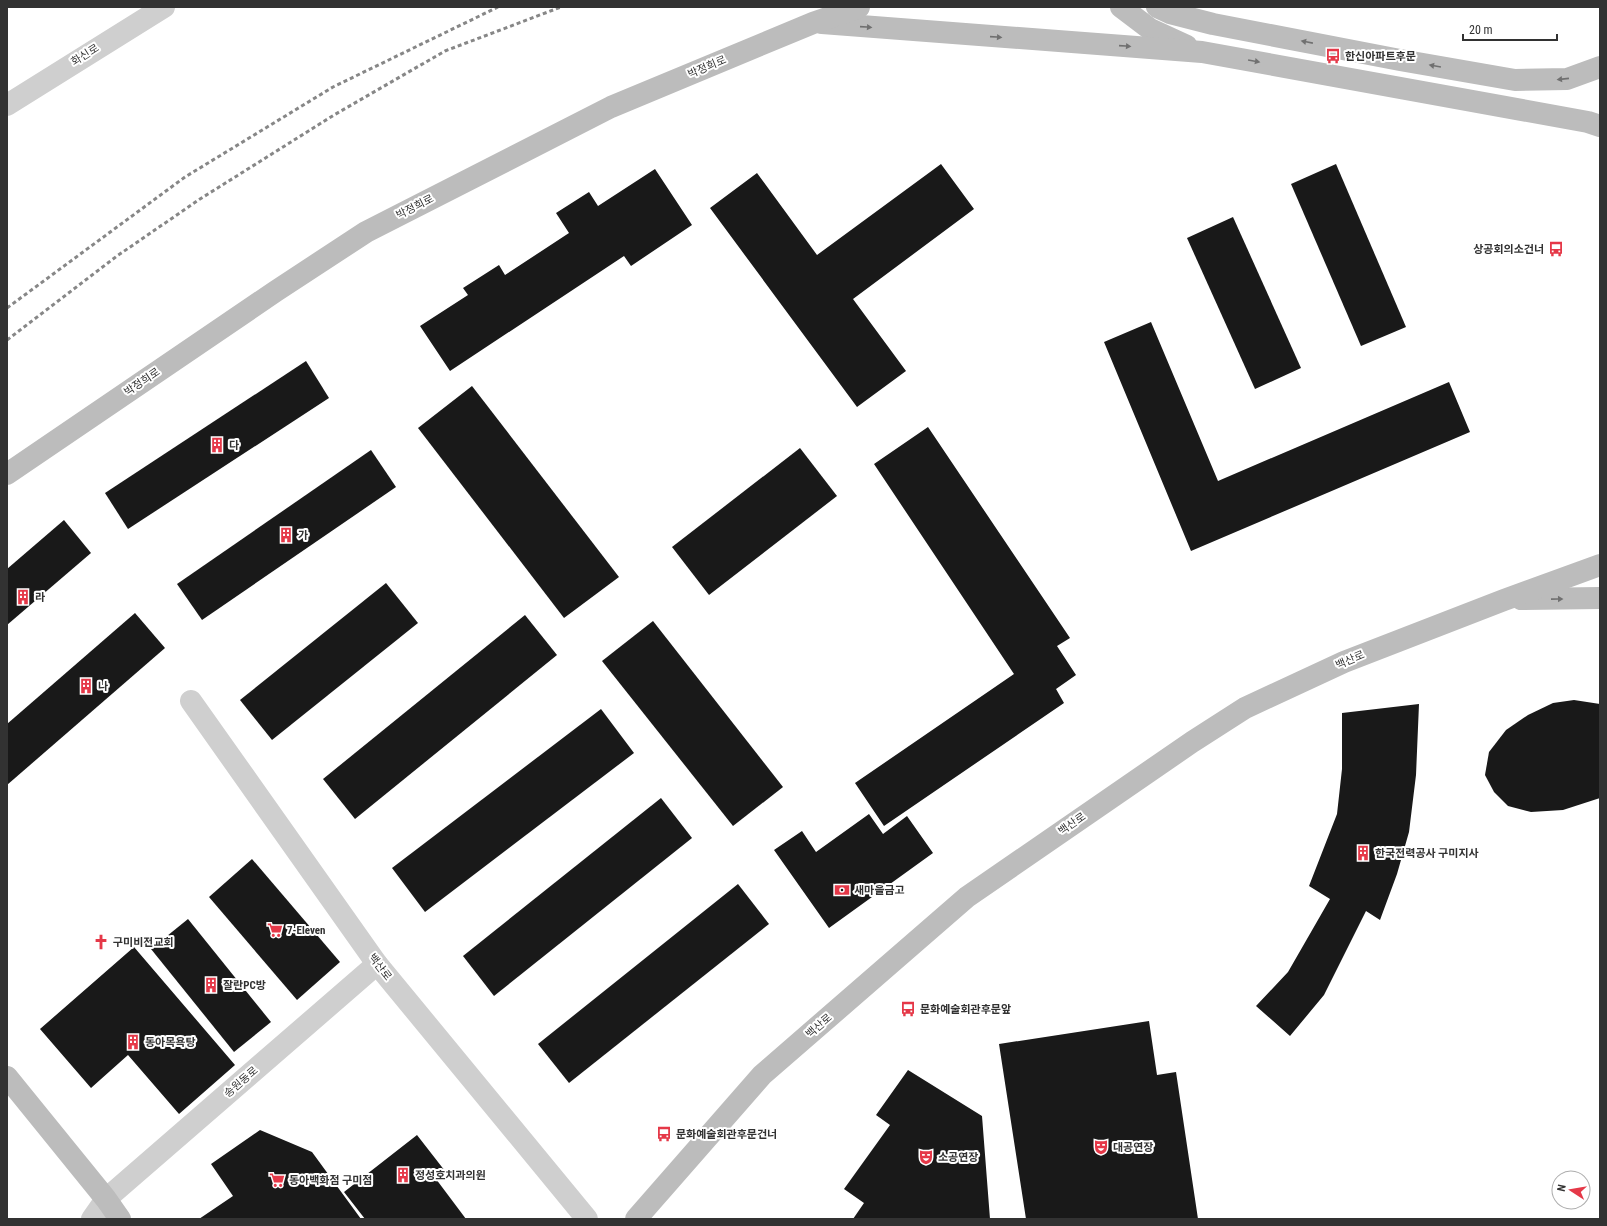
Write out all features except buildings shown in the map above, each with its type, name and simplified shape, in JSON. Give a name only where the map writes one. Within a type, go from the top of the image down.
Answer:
[{"type":"street","name":"박정희로","points":[[7,474],[276,291],[366,232],[611,107],[813,22],[859,7]]},
{"type":"street","points":[[1121,7],[1150,29],[1202,52]]},
{"type":"street","points":[[1157,7],[1170,13],[1212,24],[1400,60],[1515,80],[1567,79],[1600,67]]},
{"type":"street","points":[[1198,7],[1212,24]]},
{"type":"street","name":"화신로","points":[[7,104],[158,8]]},
{"type":"street","points":[[813,22],[1202,52],[1454,97],[1588,122],[1600,126]]},
{"type":"street","name":"백산로","points":[[636,1219],[762,1075],[967,897],[1192,742],[1245,708],[1344,662],[1504,600],[1600,565]]},
{"type":"street","points":[[1504,600],[1600,598]]},
{"type":"street","name":"백산로","points":[[191,701],[377,964],[587,1219]]},
{"type":"street","name":"송원동로","points":[[92,1219],[106,1200],[377,964]]},
{"type":"street","points":[[7,1077],[120,1219]]},
{"type":"railway","points":[[7,308],[185,177],[333,87],[498,7]]},
{"type":"railway","points":[[7,340],[117,256],[200,199],[334,115],[445,51],[561,7]]},
{"type":"place","name":"한신아파트후문","points":[[1333,56]]},
{"type":"place","name":"상공회의소건너","points":[[1556,249]]},
{"type":"place","name":"다","points":[[217,445]]},
{"type":"place","name":"가","points":[[286,535]]},
{"type":"place","name":"라","points":[[23,597]]},
{"type":"place","name":"나","points":[[86,686]]},
{"type":"place","name":"한국전력공사 구미지사","points":[[1363,853]]},
{"type":"place","name":"새마을금고","points":[[842,890]]},
{"type":"place","name":"7-Eleven","points":[[275,930]]},
{"type":"place","name":"구미비전교회","points":[[101,942]]},
{"type":"place","name":"잘란PC방","points":[[211,985]]},
{"type":"place","name":"문화예술회관후문앞","points":[[908,1009]]},
{"type":"place","name":"동아목욕탕","points":[[133,1042]]},
{"type":"place","name":"문화예술회관후문건너","points":[[664,1134]]},
{"type":"place","name":"대공연장","points":[[1101,1147]]},
{"type":"place","name":"소공연장","points":[[926,1157]]},
{"type":"place","name":"정성호치과의원","points":[[403,1175]]},
{"type":"place","name":"동아백화점 구미점","points":[[277,1180]]}]
